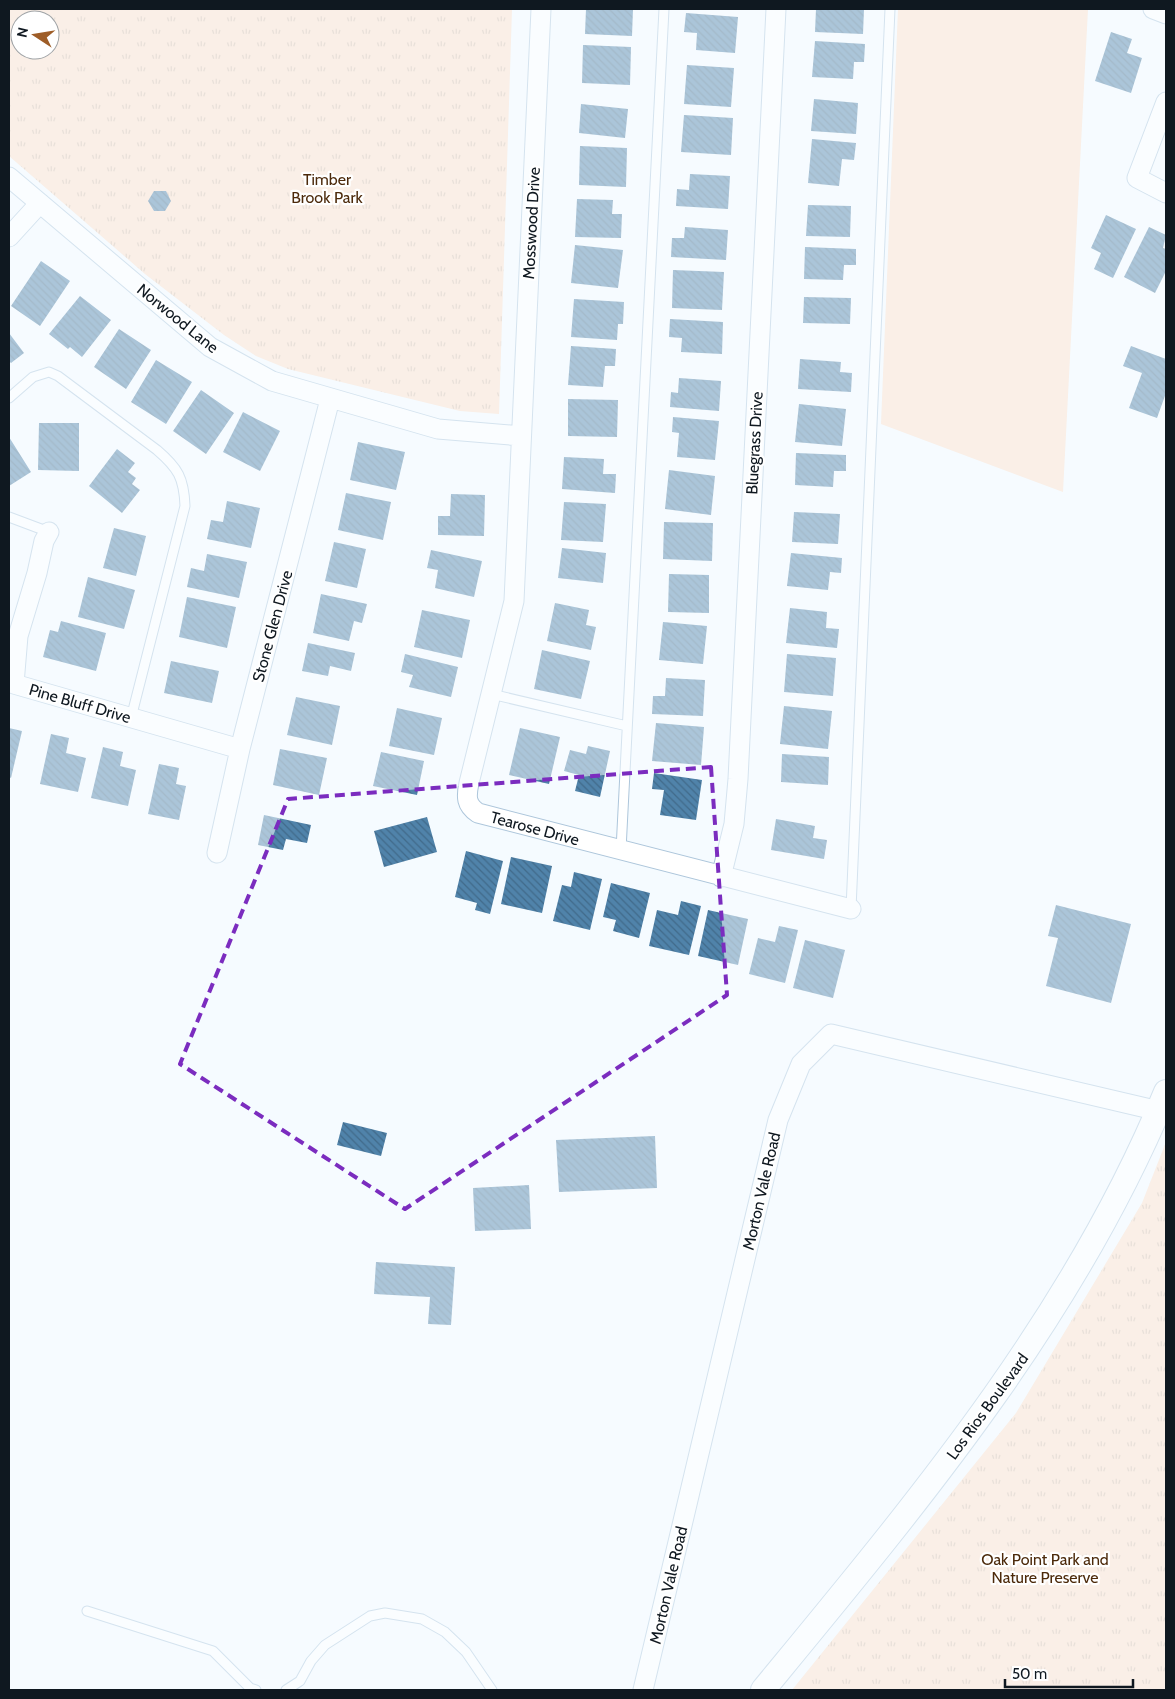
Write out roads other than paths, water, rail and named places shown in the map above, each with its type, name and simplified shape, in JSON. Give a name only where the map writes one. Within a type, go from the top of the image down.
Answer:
[{"type":"street","name":"Mosswood Drive","points":[[521,436],[541,9]]},
{"type":"street","name":"Bluegrass Drive","points":[[721,877],[734,824],[738,779],[776,9]]},
{"type":"street","points":[[1153,9],[1166,14]]},
{"type":"street","points":[[1166,102],[1137,178],[1166,193]]},
{"type":"street","name":"Norwood Lane","points":[[9,177],[210,347],[272,381],[438,429],[521,436]]},
{"type":"street","points":[[9,237],[40,203]]},
{"type":"street","name":"Stone Glen Drive","points":[[217,853],[240,749],[330,399]]},
{"type":"street","name":"Tearose Drive","points":[[521,436],[514,601],[466,797],[472,809],[478,813],[851,909]]},
{"type":"street","name":"Pine Bluff Drive","points":[[49,532],[44,541],[37,573],[18,636],[14,684],[240,749]]},
{"type":"street","name":"Morton Vale Road","points":[[644,1690],[778,1120],[801,1064],[830,1034],[1162,1101]]},
{"type":"street","name":"Los Rios Boulevard","points":[[763,1690],[965,1439],[1010,1377],[1052,1314],[1089,1250],[1126,1181],[1162,1101]]},
{"type":"lane","points":[[621,850],[664,9]]},
{"type":"lane","points":[[851,909],[890,9]]},
{"type":"lane","points":[[9,398],[34,378],[49,372],[58,376],[172,463],[184,486],[185,506],[131,718]]},
{"type":"lane","points":[[9,517],[49,532]]},
{"type":"lane","points":[[491,694],[627,726]]},
{"type":"lane","points":[[87,1611],[213,1651],[250,1688],[256,1690]]},
{"type":"lane","points":[[286,1690],[300,1680],[311,1661],[325,1645],[370,1616],[385,1613],[422,1620],[445,1632],[466,1652],[492,1690]]},
{"type":"park label","name":"Timber Brook Park","points":[[327,188]]},
{"type":"park label","name":"Oak Point Park and Nature Preserve","points":[[1045,1568]]}]
